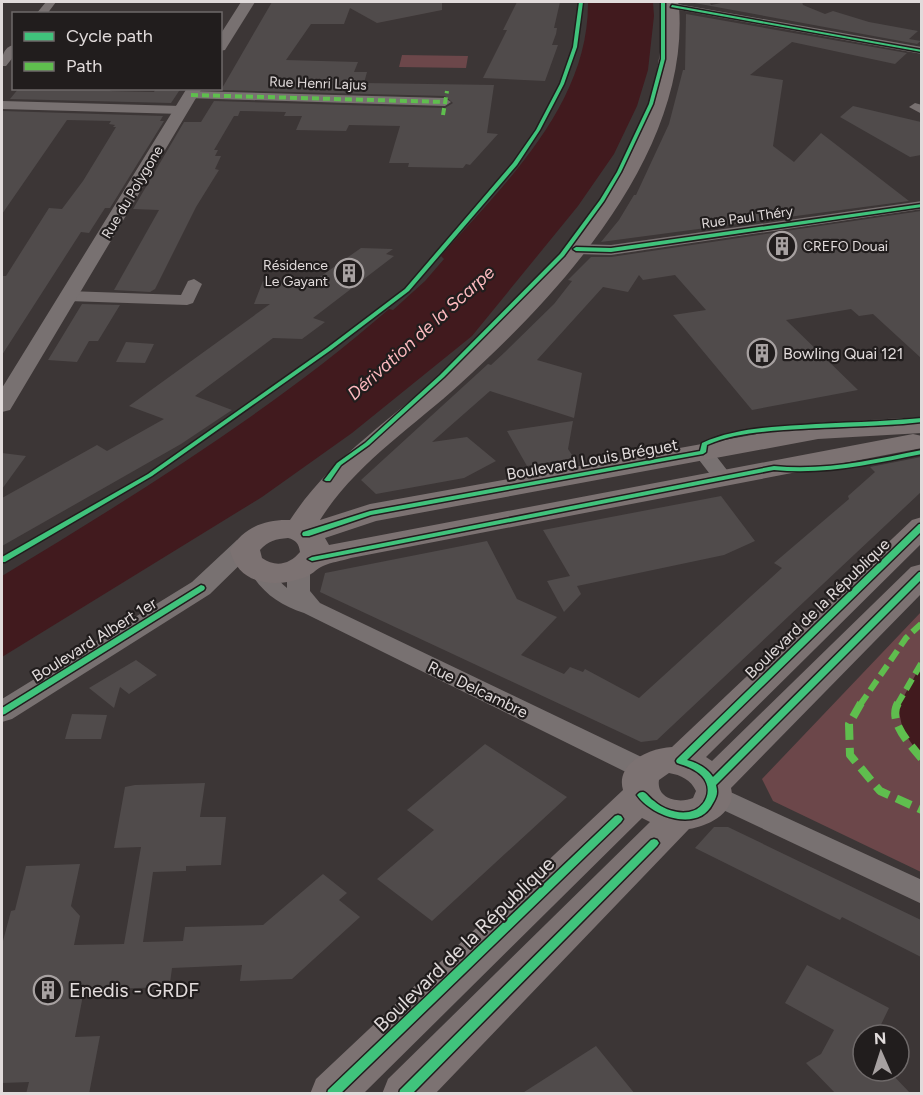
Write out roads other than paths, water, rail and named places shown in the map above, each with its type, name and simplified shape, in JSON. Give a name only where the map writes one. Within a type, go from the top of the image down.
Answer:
[{"type":"main road","points":[[256,556],[318,487],[351,464],[480,351],[532,299],[576,249],[609,203],[649,127],[668,70],[672,4]]},
{"type":"main road","name":"Boulevard Louis Bréguet","points":[[304,548],[364,514],[828,429],[921,425]]},
{"type":"main road","points":[[256,556],[278,529],[304,548],[723,478],[897,444],[921,442]]},
{"type":"main road","points":[[256,556],[278,574],[304,548],[332,487],[351,464]]},
{"type":"main road","points":[[332,487],[343,503],[364,514]]},
{"type":"main road","name":"Boulevard de la République","points":[[680,760],[921,526]]},
{"type":"main road","points":[[713,789],[707,775],[698,767],[680,760],[657,762],[643,783],[656,809],[678,816],[693,814],[704,809],[713,789],[921,574]]},
{"type":"main road","name":"Boulevard de la République","points":[[332,1094],[643,783]]},
{"type":"main road","points":[[404,1094],[654,843],[678,816]]},
{"type":"street","points":[[222,44],[248,2]]},
{"type":"street","points":[[672,4],[921,51]]},
{"type":"street","points":[[2,63],[12,50]]},
{"type":"street","name":"Rue Henri Lajus","points":[[2,105],[189,98],[445,103]]},
{"type":"street","name":"Rue du Polygone","points":[[2,405],[189,98]]},
{"type":"street","name":"Rue Paul Théry","points":[[576,249],[611,250],[921,205]]},
{"type":"street","points":[[68,296],[187,300],[194,284]]},
{"type":"street","name":"Boulevard Louis Bréguet","points":[[703,452],[723,478]]},
{"type":"street","points":[[304,548],[296,583],[298,591],[312,608]]},
{"type":"street","name":"Boulevard Albert 1er","points":[[2,712],[256,556]]},
{"type":"street","name":"Rue Delcambre","points":[[256,556],[270,585],[282,596],[312,608],[643,783]]},
{"type":"street","points":[[713,789],[921,893]]},
{"type":"water","name":"Dérivation de la Scarpe","points":[[588,2],[653,2],[654,16],[648,70],[637,106],[614,154],[578,206],[472,336],[352,433],[262,497],[2,657],[2,576],[152,483],[250,417],[298,382],[389,309],[393,310],[425,281],[444,259],[441,256],[515,171],[559,109],[574,75],[585,40]]},
{"type":"water","points":[[921,665],[921,757],[903,731],[898,707]]},
{"type":"place","name":"CREFO Douai","points":[[782,246]]},
{"type":"place","name":"Résidence Le Gayant","points":[[349,273]]},
{"type":"place","name":"Bowling Quai 121","points":[[762,353]]},
{"type":"place","name":"Enedis - GRDF","points":[[48,990]]}]
